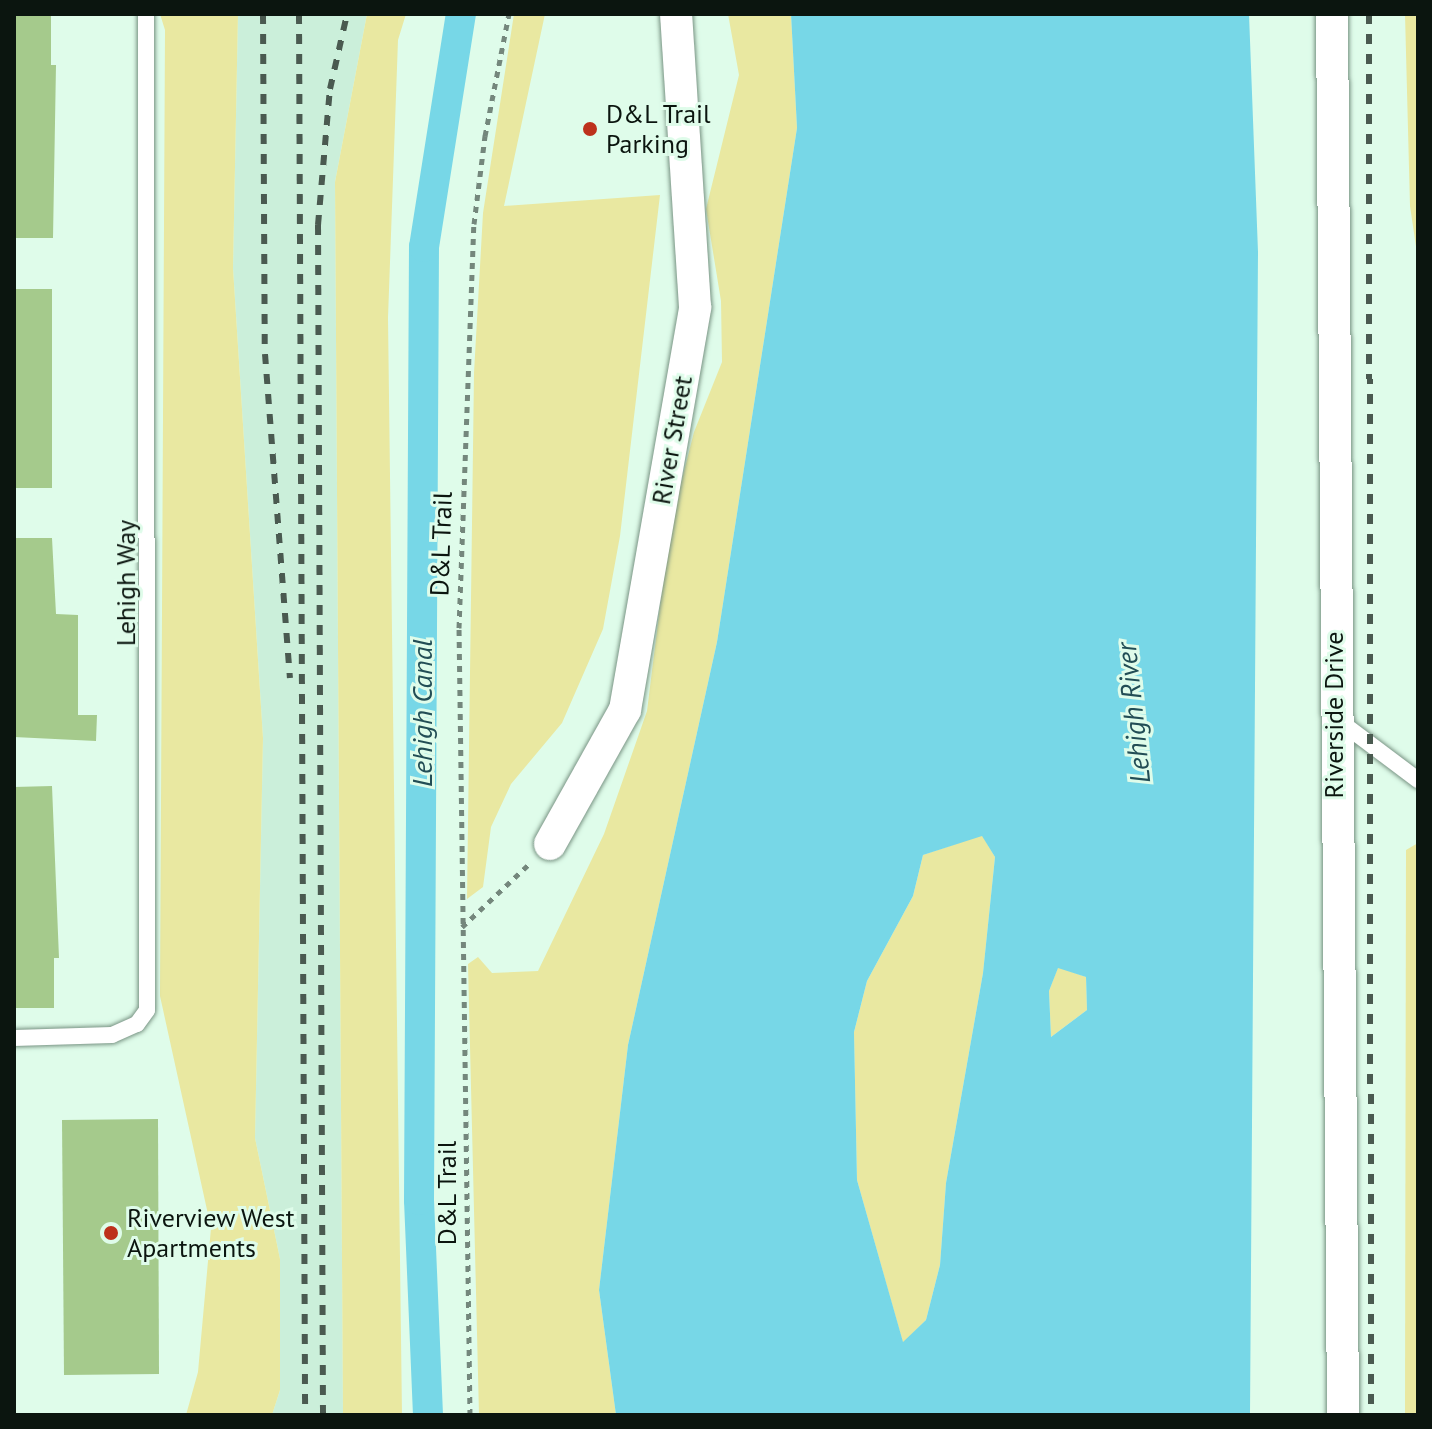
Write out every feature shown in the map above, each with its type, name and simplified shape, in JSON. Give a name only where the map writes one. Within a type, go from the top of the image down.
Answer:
[{"type":"street","name":"River Street","points":[[550,844],[625,710],[695,307],[676,14]]},
{"type":"street","name":"Riverside Drive","points":[[1332,14],[1334,716],[1343,1415]]},
{"type":"lane","name":"Lehigh Way","points":[[14,1038],[112,1035],[137,1024],[147,1010],[146,14]]},
{"type":"lane","points":[[1334,716],[1418,780]]},
{"type":"path","name":"D&L Trail","points":[[470,1415],[459,628],[468,336],[485,136],[509,14]]},
{"type":"path","points":[[462,927],[550,844]]},
{"type":"shaded area","points":[[160,14],[238,14],[233,268],[263,738],[255,1138],[280,1259],[280,1390],[272,1415],[186,1415],[198,1372],[211,1228],[160,996],[165,30]]},
{"type":"shaded area","points":[[238,14],[367,14],[335,182],[343,1415],[272,1415],[280,1390],[280,1259],[255,1138],[263,738],[233,268]]},
{"type":"shaded area","points":[[367,14],[406,14],[398,40],[388,318],[402,1415],[343,1415],[335,182]]},
{"type":"shaded area","points":[[514,14],[545,14],[504,206],[660,195],[620,536],[603,629],[562,723],[511,784],[491,827],[483,887],[467,899],[474,373],[483,213]]},
{"type":"shaded area","points":[[728,14],[791,14],[797,128],[717,642],[628,1045],[599,1290],[616,1415],[479,1415],[468,964],[478,957],[492,973],[538,971],[604,834],[647,711],[670,526],[694,432],[722,362],[721,301],[706,209],[739,75]]},
{"type":"shaded area","points":[[1405,14],[1418,14],[1418,260],[1410,206]]},
{"type":"shaded area","points":[[982,835],[995,857],[983,973],[946,1183],[940,1265],[926,1320],[903,1343],[857,1180],[854,1032],[867,981],[913,896],[923,855]]},
{"type":"shaded area","points":[[1418,843],[1418,1415],[1405,1415],[1406,850]]},
{"type":"shaded area","points":[[1058,967],[1086,977],[1087,1010],[1051,1037],[1049,991]]},
{"type":"water","name":"Lehigh River","points":[[791,14],[1249,14],[1258,252],[1250,1415],[616,1415],[599,1290],[628,1045],[717,642],[797,128]],"holes":[[[982,836],[995,857],[983,973],[946,1183],[940,1265],[926,1320],[903,1342],[857,1180],[854,1032],[867,981],[913,896],[923,855]],[[1058,968],[1086,977],[1087,1010],[1051,1037],[1049,991]]]},
{"type":"building","points":[[14,16],[51,16],[51,65],[56,65],[53,238],[14,238]]},
{"type":"building","points":[[14,289],[52,289],[52,488],[14,488]]},
{"type":"building","points":[[14,538],[52,538],[56,614],[78,615],[78,715],[97,715],[96,741],[14,737]]},
{"type":"building","points":[[52,786],[59,958],[54,958],[54,1008],[14,1008],[14,787]]},
{"type":"building","name":"Riverview West Apartments","points":[[158,1119],[159,1374],[64,1375],[62,1120]]},
{"type":"waterway","name":"Lehigh Canal","points":[[428,1415],[419,1200],[424,247],[461,14]]},
{"type":"railway","points":[[263,14],[265,354],[290,678]]},
{"type":"railway","points":[[299,14],[305,1415]]},
{"type":"railway","points":[[323,1415],[318,225],[330,89],[347,14]]},
{"type":"railway","points":[[1369,14],[1371,1415]]},
{"type":"place","name":"D&L Trail Parking","points":[[590,129]]},
{"type":"place","name":"Riverview West Apartments","points":[[111,1233]]}]
